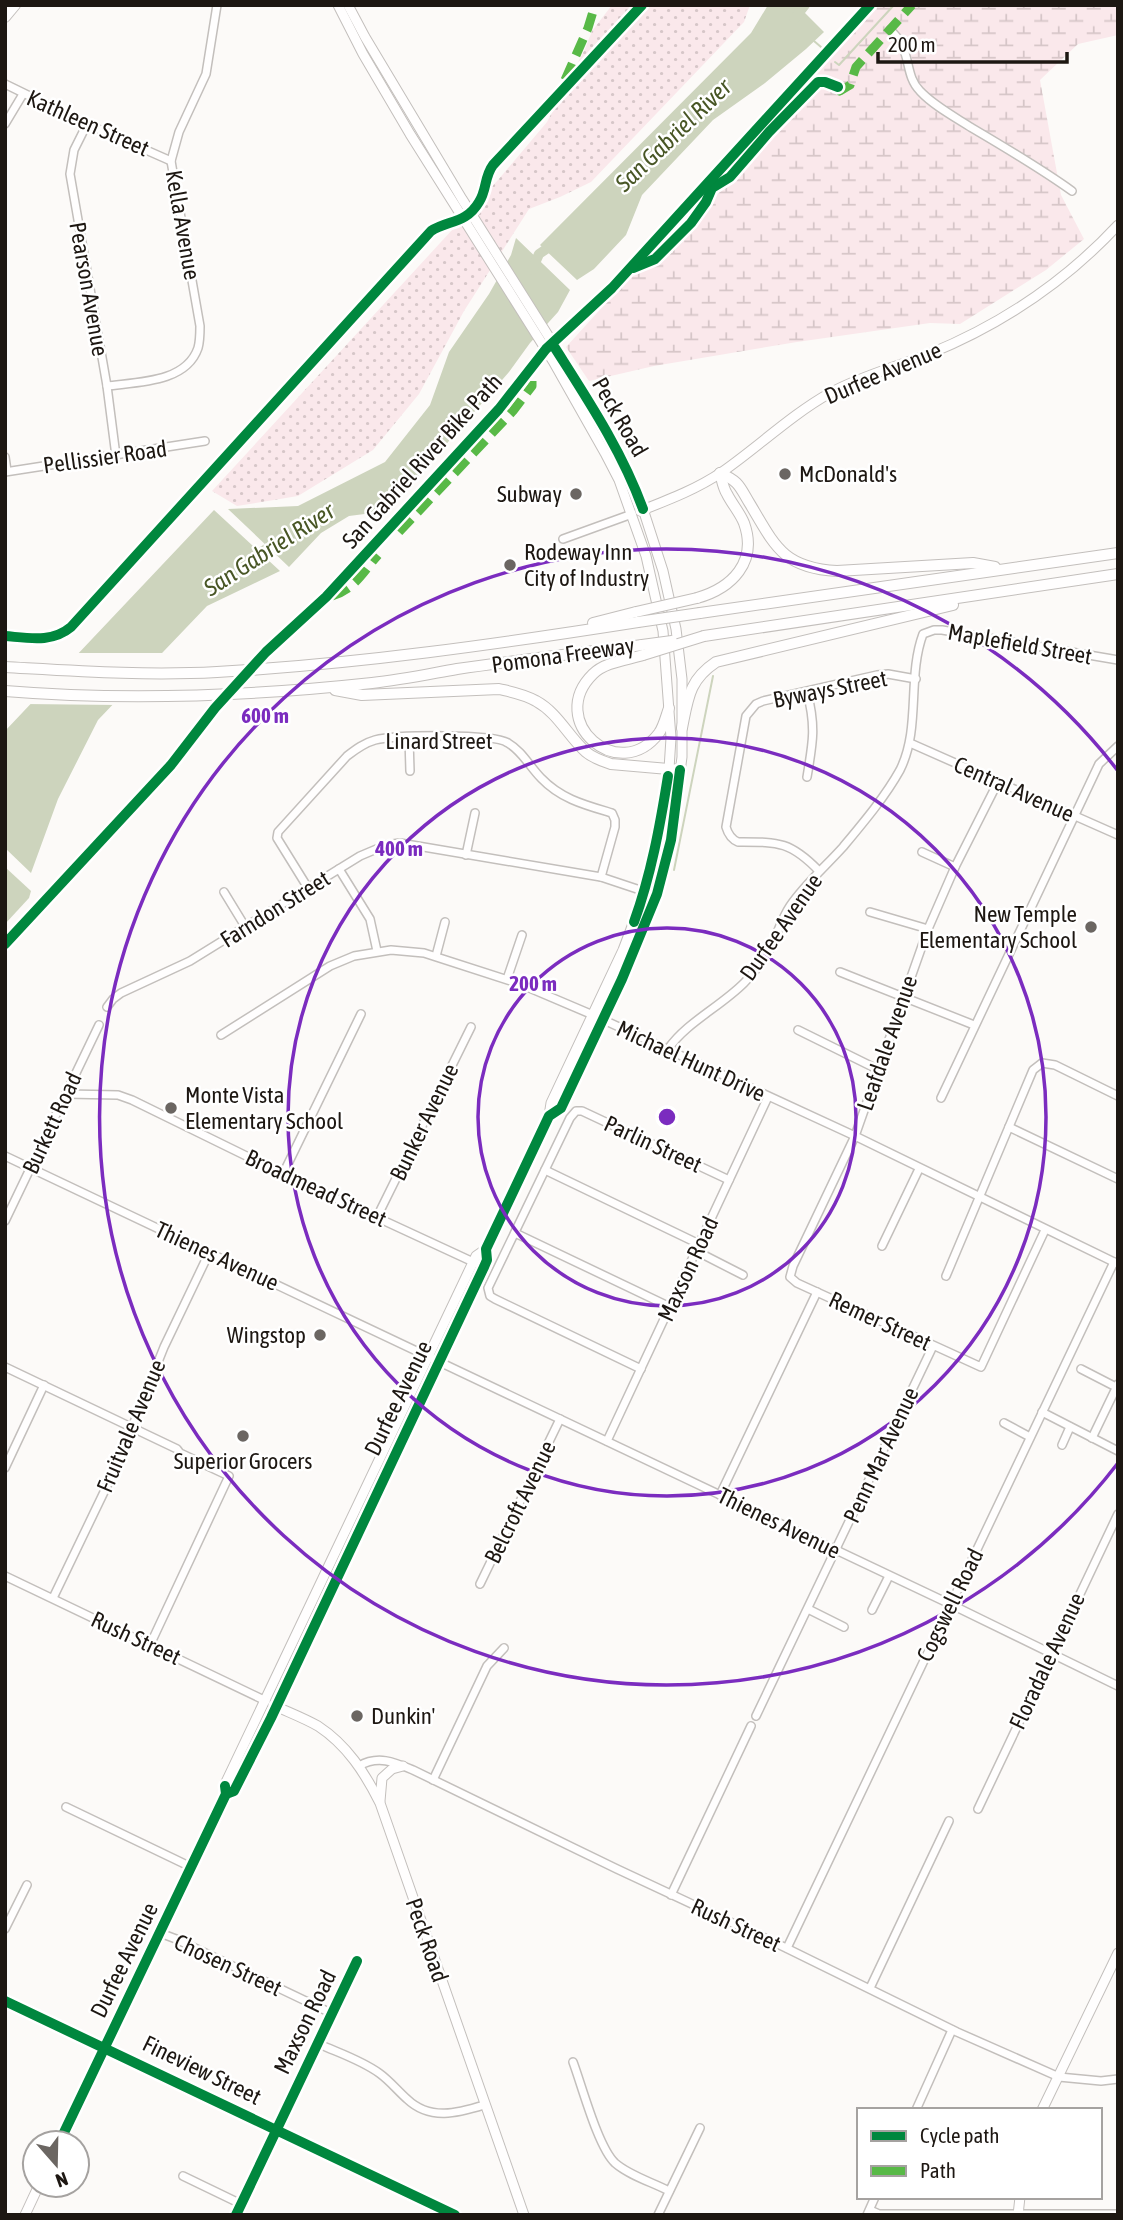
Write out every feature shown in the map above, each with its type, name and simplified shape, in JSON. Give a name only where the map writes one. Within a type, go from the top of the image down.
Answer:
[{"type":"highway","points":[[5,17],[15,5]]},
{"type":"highway","points":[[720,473],[735,480],[785,556],[802,565],[837,571],[972,563],[1006,569]]},
{"type":"highway","points":[[637,617],[713,593],[736,575],[746,558],[746,530],[724,491],[720,473]]},
{"type":"highway","name":"Pomona Freeway","points":[[5,667],[163,673],[215,672],[363,660],[525,640],[637,617],[700,613],[1118,553]]},
{"type":"highway","name":"Pomona Freeway","points":[[8,691],[191,695],[325,688],[642,650],[704,636],[1118,574]]},
{"type":"highway","points":[[682,728],[691,687],[698,677],[716,662],[1017,590]]},
{"type":"highway","points":[[642,650],[605,666],[594,673],[585,684],[578,699],[582,730],[602,749],[614,752],[637,750],[648,744],[661,730],[669,708]]},
{"type":"highway","points":[[5,659],[26,668]]},
{"type":"highway","points":[[325,688],[362,695],[499,690],[513,692],[547,709],[584,751],[592,756],[611,764],[675,769]]},
{"type":"main road","name":"Peck Road","points":[[338,5],[363,54],[552,352],[606,430],[631,478],[663,571],[676,629],[682,679],[682,728],[675,769],[645,891],[598,1017]]},
{"type":"main road","name":"Peck Road","points":[[348,5],[459,202]]},
{"type":"main road","name":"Durfee Avenue","points":[[632,514],[684,493],[720,473],[832,392],[872,373],[961,340],[1019,308],[1078,264],[1118,225]]},
{"type":"main road","name":"Peck Road","points":[[552,352],[606,453],[632,514],[651,575],[663,631],[675,769],[671,839],[657,894],[638,943],[598,1017]]},
{"type":"main road","name":"Durfee Avenue","points":[[67,2129],[226,1794],[227,1780],[473,1262],[476,1256],[486,1249],[549,1116],[561,1108],[598,1017]]},
{"type":"main road","name":"Durfee Avenue","points":[[226,1794],[234,1791],[277,1706],[484,1267],[487,1260],[486,1249]]},
{"type":"main road","name":"Peck Road","points":[[266,1701],[325,1731],[342,1746],[359,1766],[380,1803],[524,2215]]},
{"type":"main road","points":[[380,1803],[382,1778],[393,1769],[403,1766]]},
{"type":"main road","points":[[1043,2108],[1118,1954]]},
{"type":"main road","points":[[25,2215],[32,2199]]},
{"type":"street","name":"Kella Avenue","points":[[107,386],[166,377],[192,360],[198,347],[200,326],[171,160],[179,132],[206,74],[217,5]]},
{"type":"street","points":[[890,30],[900,38],[904,46],[913,80],[920,92],[945,111],[1072,191]]},
{"type":"street","name":"Kathleen Street","points":[[5,84],[87,124],[171,160]]},
{"type":"street","points":[[5,124],[23,94]]},
{"type":"street","name":"Pearson Avenue","points":[[87,124],[74,150],[70,174],[107,386],[116,456]]},
{"type":"street","name":"Pellissier Road","points":[[6,472],[205,441]]},
{"type":"street","points":[[5,457],[6,472]]},
{"type":"street","name":"Durfee Avenue","points":[[563,539],[632,514]]},
{"type":"street","name":"Maplefield Street","points":[[923,634],[942,630],[1118,660]]},
{"type":"street","name":"Durfee Avenue","points":[[668,1049],[686,1029],[720,1005],[757,969],[788,909],[868,816],[898,772],[910,743],[923,634]]},
{"type":"street","name":"Byways Street","points":[[819,871],[796,849],[785,845],[738,842],[729,836],[726,827],[746,716],[756,704],[877,675],[888,674],[916,679]]},
{"type":"street","points":[[807,692],[813,715],[814,735],[807,777]]},
{"type":"street","name":"Linard Street","points":[[308,888],[277,838],[278,832],[347,756],[357,748],[379,739],[468,736],[499,739],[516,749],[542,779],[559,793],[576,803],[612,813],[615,827],[601,877]]},
{"type":"street","points":[[409,738],[410,771]]},
{"type":"street","name":"Central Avenue","points":[[910,743],[1118,835]]},
{"type":"street","points":[[941,1098],[1099,764],[1118,746]]},
{"type":"street","name":"Leafdale Avenue","points":[[793,1266],[855,1136],[928,929],[955,867],[998,782]]},
{"type":"street","points":[[466,855],[475,813]]},
{"type":"street","name":"Farndon Street","points":[[107,1007],[121,993],[190,961],[360,856],[386,845],[400,844],[601,877],[657,894]]},
{"type":"street","points":[[922,852],[955,867]]},
{"type":"street","points":[[339,869],[369,919],[377,951]]},
{"type":"street","points":[[224,892],[246,928]]},
{"type":"street","points":[[870,912],[928,929]]},
{"type":"street","points":[[436,956],[445,922]]},
{"type":"street","points":[[507,979],[522,935]]},
{"type":"street","name":"Michael Hunt Drive","points":[[220,1035],[330,966],[354,956],[377,951],[406,950],[436,956],[507,979],[598,1017],[855,1136],[1116,1263]]},
{"type":"street","points":[[841,972],[974,1025]]},
{"type":"street","points":[[283,1174],[361,1014]]},
{"type":"street","name":"Burkett Road","points":[[5,1221],[99,1025]]},
{"type":"street","name":"Bunker Avenue","points":[[377,1217],[471,1027]]},
{"type":"street","points":[[797,1030],[877,1069]]},
{"type":"street","points":[[946,1276],[1033,1070],[1042,1063],[1055,1065],[1118,1096]]},
{"type":"street","name":"Broadmead Street","points":[[66,1094],[118,1095],[132,1100],[283,1174],[484,1267]]},
{"type":"street","name":"Maxson Road","points":[[607,1441],[768,1097]]},
{"type":"street","name":"Parlin Street","points":[[545,1170],[570,1118],[576,1111],[582,1111],[729,1180]]},
{"type":"street","points":[[1009,1128],[1118,1179]]},
{"type":"street","name":"Thienes Avenue","points":[[5,1156],[430,1356],[1118,1686]]},
{"type":"street","points":[[882,1246],[919,1169]]},
{"type":"street","points":[[641,1369],[490,1296],[488,1288],[545,1170],[698,1247],[743,1275]]},
{"type":"street","name":"Remer Street","points":[[793,1266],[790,1277],[797,1283],[981,1367],[1045,1230]]},
{"type":"street","points":[[515,1233],[670,1307]]},
{"type":"street","name":"Fruitvale Avenue","points":[[53,1598],[117,1465],[164,1347],[209,1253]]},
{"type":"street","name":"Cogswell Road","points":[[787,1948],[1042,1412],[1116,1263]]},
{"type":"street","points":[[720,1495],[817,1292]]},
{"type":"street","name":"Penn Mar Avenue","points":[[756,1716],[933,1346]]},
{"type":"street","points":[[5,1367],[132,1426],[229,1476],[150,1645]]},
{"type":"street","points":[[1081,1369],[1117,1385],[1114,1401],[1092,1438]]},
{"type":"street","points":[[5,1468],[44,1385]]},
{"type":"street","points":[[1042,1412],[1118,1451]]},
{"type":"street","name":"Belcroft Avenue","points":[[480,1584],[560,1419]]},
{"type":"street","points":[[1004,1423],[1030,1437]]},
{"type":"street","points":[[1062,1445],[1070,1427]]},
{"type":"street","name":"Floradale Avenue","points":[[978,1809],[1118,1514]]},
{"type":"street","name":"Rush Street","points":[[5,1576],[266,1701]]},
{"type":"street","points":[[872,1610],[889,1576]]},
{"type":"street","points":[[807,1609],[844,1627]]},
{"type":"street","points":[[433,1780],[487,1666],[504,1648]]},
{"type":"street","points":[[671,1895],[751,1726]]},
{"type":"street","name":"Rush Street","points":[[359,1766],[376,1759],[395,1762],[870,1988],[952,2031],[1059,2077],[1101,2081],[1118,2079]]},
{"type":"street","points":[[66,1807],[191,1867]]},
{"type":"street","points":[[870,1988],[949,1821]]},
{"type":"street","points":[[5,1929],[27,1885]]},
{"type":"street","name":"Chosen Street","points":[[160,1933],[333,2014]]},
{"type":"street","name":"Maxson Road","points":[[236,2215],[357,1961]]},
{"type":"street","name":"Fineview Street","points":[[5,2001],[453,2214]]},
{"type":"street","points":[[917,2108],[952,2031]]},
{"type":"street","points":[[319,2044],[368,2065],[421,2109],[442,2115],[484,2105]]},
{"type":"street","points":[[573,2062],[600,2138],[614,2162],[669,2191]]},
{"type":"street","points":[[658,2215],[700,2128]]},
{"type":"street","points":[[183,2176],[241,2204]]},
{"type":"street","points":[[868,2212],[1118,2214]]},
{"type":"green space","points":[[612,5],[750,5],[744,22],[591,182],[529,209],[464,311],[419,394],[373,450],[298,496],[237,506],[212,491],[498,180],[547,122],[592,31]]},
{"type":"green space","points":[[878,5],[1118,5],[1118,35],[1078,44],[1040,80],[1061,195],[1084,239],[1046,270],[960,324],[930,323],[797,342],[654,366],[589,381],[566,347]]},
{"type":"water","points":[[768,5],[797,5],[824,32],[765,83],[713,120],[642,195],[626,235],[594,269],[577,280],[540,245],[751,33]]},
{"type":"water","points":[[516,238],[570,290],[558,312],[388,511],[349,516],[321,533],[289,567],[228,509],[298,506],[385,462],[430,405],[449,352],[489,294],[511,255]]},
{"type":"water","points":[[214,510],[280,571],[207,606],[98,720],[58,799],[31,873],[5,848],[5,731]]},
{"type":"water","points":[[5,867],[31,891],[29,898],[5,924]]},
{"type":"pier","points":[[74,653],[166,653],[117,705],[25,704]]},
{"type":"waterway","name":"San Gabriel River","points":[[794,19],[805,5]]},
{"type":"waterway","points":[[835,62],[839,65],[894,5]]},
{"type":"waterway","points":[[814,41],[821,47]]},
{"type":"waterway","name":"San Gabriel River","points":[[532,270],[539,254],[555,243]]},
{"type":"waterway","name":"San Gabriel River","points":[[250,559],[281,540]]},
{"type":"waterway","points":[[674,870],[713,676]]},
{"type":"marked path","points":[[565,80],[595,5]]},
{"type":"marked path","points":[[837,87],[840,91],[850,85],[856,67],[912,5]]},
{"type":"marked path","points":[[399,532],[513,411],[532,386],[532,381]]},
{"type":"marked path","points":[[332,596],[353,584],[378,555]]},
{"type":"cycle path","points":[[5,636],[48,637],[71,627],[431,231],[463,218],[474,209],[482,197],[493,165],[642,5]]},
{"type":"cycle path","name":"San Gabriel River Bike Path","points":[[5,944],[171,765],[215,708],[266,652],[326,597],[499,409],[546,349],[612,288],[870,5]]},
{"type":"cycle path","points":[[633,268],[655,259],[691,223],[712,188],[730,177],[818,82],[838,87]]},
{"type":"cycle path","points":[[555,348],[615,446],[643,509]]},
{"type":"cycle path","points":[[226,1794],[234,1791],[271,1718],[484,1267],[487,1260],[486,1249],[549,1116],[561,1108],[622,979],[657,894],[671,840],[680,770]]},
{"type":"cycle path","points":[[634,922],[654,850],[668,776]]},
{"type":"cycle path","points":[[66,2129],[226,1794],[225,1786]]},
{"type":"cycle path","points":[[236,2215],[357,1961]]},
{"type":"cycle path","points":[[5,2001],[455,2215]]},
{"type":"place","name":"McDonald's","points":[[785,474]]},
{"type":"place","name":"Subway","points":[[576,494]]},
{"type":"place","name":"Rodeway Inn City of Industry","points":[[510,565]]},
{"type":"place","name":"New Temple Elementary School","points":[[1091,927]]},
{"type":"place","name":"Monte Vista Elementary School","points":[[171,1108]]},
{"type":"place","name":"Wingstop","points":[[320,1335]]},
{"type":"place","name":"Superior Grocers","points":[[243,1436]]},
{"type":"place","name":"Dunkin'","points":[[357,1716]]}]
